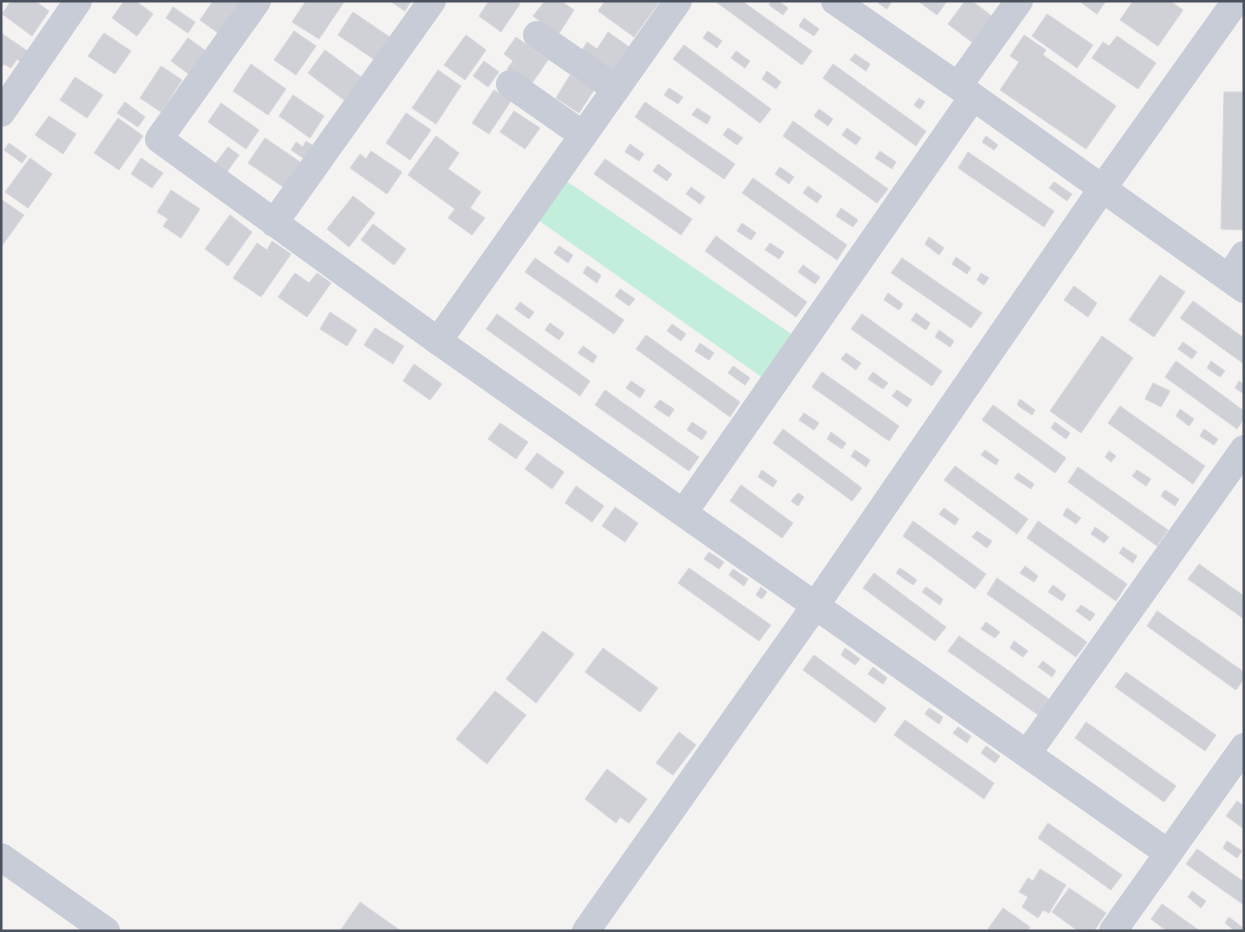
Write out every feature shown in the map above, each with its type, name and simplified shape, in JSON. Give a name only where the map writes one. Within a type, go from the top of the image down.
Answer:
[{"type":"street","points":[[257,1],[160,139],[438,341],[1168,853]]},
{"type":"street","points":[[274,223],[432,1]]},
{"type":"street","points":[[438,341],[678,1]]},
{"type":"street","points":[[835,1],[1236,284],[1244,256]]},
{"type":"street","points":[[684,512],[965,91],[1019,1]]},
{"type":"street","points":[[586,931],[815,606],[1102,189],[1236,1]]},
{"type":"street","points":[[1,113],[74,3]]},
{"type":"street","points":[[537,35],[616,89]]},
{"type":"street","points":[[510,84],[584,135]]},
{"type":"street","points":[[1027,754],[1244,449]]},
{"type":"street","points":[[1113,931],[1244,748]]},
{"type":"street","points":[[1,857],[106,931]]},
{"type":"green space","points":[[556,174],[803,342],[773,385],[528,213]]},
{"type":"building","points":[[11,1],[35,1],[49,11],[32,36],[2,14]]},
{"type":"building","points":[[124,1],[136,1],[153,14],[137,36],[112,18]]},
{"type":"building","points":[[213,1],[240,2],[218,33],[200,20]]},
{"type":"building","points":[[306,1],[344,2],[319,39],[292,22]]},
{"type":"building","points":[[390,1],[411,1],[405,11]]},
{"type":"building","points":[[489,1],[516,1],[520,4],[501,32],[479,16]]},
{"type":"building","points":[[545,1],[561,1],[574,10],[558,35],[533,16]]},
{"type":"building","points":[[605,1],[660,1],[634,37],[598,11]]},
{"type":"building","points":[[715,1],[742,1],[812,51],[802,65]]},
{"type":"building","points":[[771,1],[778,1],[788,8],[783,15],[769,5]]},
{"type":"building","points":[[879,1],[892,1],[887,9],[878,3]]},
{"type":"building","points":[[918,1],[947,1],[937,15]]},
{"type":"building","points":[[965,1],[972,1],[993,17],[973,43],[948,24]]},
{"type":"building","points":[[1079,1],[1106,1],[1097,14]]},
{"type":"building","points":[[1133,1],[1170,1],[1183,10],[1158,46],[1120,20]]},
{"type":"building","points":[[173,7],[195,22],[188,33],[166,18]]},
{"type":"building","points":[[353,12],[391,38],[375,60],[338,35]]},
{"type":"building","points":[[1047,14],[1093,45],[1077,68],[1032,36]]},
{"type":"building","points":[[804,18],[819,29],[814,36],[799,26]]},
{"type":"building","points":[[294,31],[316,46],[296,75],[274,60]]},
{"type":"building","points":[[708,31],[722,41],[717,48],[703,38]]},
{"type":"building","points":[[608,32],[632,49],[614,75],[581,52],[587,42],[597,49]]},
{"type":"building","points":[[1,33],[29,52],[22,63],[17,59],[11,68],[4,64],[1,68]]},
{"type":"building","points":[[104,33],[131,51],[115,74],[88,56]]},
{"type":"building","points":[[466,35],[486,50],[465,80],[444,65]]},
{"type":"building","points":[[1024,35],[1046,50],[1043,55],[1116,106],[1086,149],[1000,90],[1019,62],[1010,56]]},
{"type":"building","points":[[1117,36],[1156,63],[1138,89],[1092,58],[1103,42],[1109,46]]},
{"type":"building","points":[[516,37],[548,60],[530,86],[507,69],[513,61],[504,54]]},
{"type":"building","points":[[188,38],[210,54],[193,77],[171,61]]},
{"type":"building","points":[[684,45],[771,109],[760,123],[673,59]]},
{"type":"building","points":[[325,50],[365,80],[348,103],[308,73]]},
{"type":"building","points":[[736,51],[750,61],[745,68],[731,58]]},
{"type":"building","points":[[855,54],[870,64],[866,71],[850,60]]},
{"type":"building","points":[[484,61],[499,72],[488,87],[473,76]]},
{"type":"building","points":[[251,64],[286,89],[268,115],[233,91]]},
{"type":"building","points":[[833,64],[926,131],[916,146],[823,78]]},
{"type":"building","points":[[161,66],[182,80],[161,112],[140,98]]},
{"type":"building","points":[[438,70],[461,86],[436,124],[412,108]]},
{"type":"building","points":[[767,71],[781,82],[776,89],[762,79]]},
{"type":"building","points":[[570,75],[594,90],[579,113],[556,98]]},
{"type":"building","points":[[75,77],[103,95],[87,118],[60,100]]},
{"type":"building","points":[[669,88],[683,97],[678,104],[664,95]]},
{"type":"building","points":[[494,90],[511,101],[489,134],[472,123]]},
{"type":"building","points":[[1224,92],[1244,92],[1244,230],[1221,229]]},
{"type":"building","points":[[293,95],[324,116],[310,138],[279,116]]},
{"type":"building","points":[[919,98],[925,102],[920,109],[914,105]]},
{"type":"building","points":[[125,102],[145,117],[138,127],[117,113]]},
{"type":"building","points":[[645,102],[735,164],[724,179],[635,117]]},
{"type":"building","points":[[221,103],[259,130],[246,149],[208,122]]},
{"type":"building","points":[[697,108],[711,117],[707,124],[692,115]]},
{"type":"building","points":[[819,109],[833,119],[828,126],[814,116]]},
{"type":"building","points":[[514,111],[540,128],[525,149],[500,132]]},
{"type":"building","points":[[406,113],[431,130],[410,160],[386,143]]},
{"type":"building","points":[[49,116],[76,134],[63,154],[35,135]]},
{"type":"building","points":[[118,118],[143,136],[119,170],[94,153]]},
{"type":"building","points":[[793,121],[888,189],[877,203],[783,136]]},
{"type":"building","points":[[728,128],[743,138],[737,145],[723,135]]},
{"type":"building","points":[[847,128],[861,138],[856,145],[842,135]]},
{"type":"building","points":[[436,136],[459,153],[448,169],[481,192],[470,208],[485,218],[472,235],[448,218],[455,209],[408,175]]},
{"type":"building","points":[[986,136],[998,145],[994,150],[982,142]]},
{"type":"building","points":[[265,138],[303,164],[286,189],[248,163]]},
{"type":"building","points":[[306,141],[315,147],[306,160],[291,150],[296,142],[303,147]]},
{"type":"building","points":[[9,143],[27,156],[22,163],[4,150]]},
{"type":"building","points":[[630,144],[644,154],[639,161],[625,152]]},
{"type":"building","points":[[228,147],[239,155],[227,172],[215,164]]},
{"type":"building","points":[[371,151],[402,172],[387,194],[350,168],[360,154],[366,159]]},
{"type":"building","points":[[880,151],[896,162],[892,169],[875,158]]},
{"type":"building","points":[[968,152],[1054,211],[1044,227],[958,168]]},
{"type":"building","points":[[30,158],[52,174],[28,208],[5,192]]},
{"type":"building","points":[[141,158],[163,173],[152,188],[131,174]]},
{"type":"building","points":[[605,159],[692,219],[681,235],[594,174]]},
{"type":"building","points":[[658,164],[672,174],[667,181],[653,171]]},
{"type":"building","points":[[780,167],[794,177],[789,184],[775,174]]},
{"type":"building","points":[[753,178],[847,245],[837,260],[742,193]]},
{"type":"building","points":[[1054,182],[1072,194],[1067,201],[1049,188]]},
{"type":"building","points":[[808,186],[822,196],[817,203],[803,193]]},
{"type":"building","points":[[691,187],[705,197],[700,204],[686,194]]},
{"type":"building","points":[[171,190],[200,209],[181,238],[163,226],[168,219],[157,212]]},
{"type":"building","points":[[353,196],[375,213],[349,247],[327,229]]},
{"type":"building","points":[[1,201],[24,215],[1,247]]},
{"type":"building","points":[[841,208],[858,220],[853,227],[836,216]]},
{"type":"building","points":[[230,215],[252,232],[228,266],[205,249]]},
{"type":"building","points":[[742,223],[756,233],[751,240],[737,231]]},
{"type":"building","points":[[373,224],[406,249],[394,265],[361,240]]},
{"type":"building","points":[[716,236],[807,302],[796,317],[705,251]]},
{"type":"building","points":[[929,237],[944,248],[939,255],[925,244]]},
{"type":"building","points":[[272,241],[291,254],[261,297],[233,278],[257,243],[267,250]]},
{"type":"building","points":[[770,243],[784,252],[779,259],[765,250]]},
{"type":"building","points":[[559,246],[573,255],[568,263],[554,253]]},
{"type":"building","points":[[956,257],[971,268],[967,274],[952,264]]},
{"type":"building","points":[[535,258],[624,320],[614,334],[525,272]]},
{"type":"building","points":[[902,258],[982,313],[971,328],[891,273]]},
{"type":"building","points":[[803,265],[820,277],[815,284],[798,272]]},
{"type":"building","points":[[587,266],[601,275],[597,283],[583,273]]},
{"type":"building","points":[[295,273],[309,283],[317,273],[331,283],[307,317],[278,297]]},
{"type":"building","points":[[981,273],[989,278],[984,285],[977,280]]},
{"type":"building","points":[[1160,275],[1185,292],[1154,337],[1129,320]]},
{"type":"building","points":[[1074,286],[1097,303],[1088,317],[1064,300]]},
{"type":"building","points":[[620,289],[635,299],[629,306],[615,296]]},
{"type":"building","points":[[888,293],[903,304],[899,310],[884,300]]},
{"type":"building","points":[[1193,301],[1244,338],[1244,364],[1180,318]]},
{"type":"building","points":[[520,302],[534,312],[529,319],[515,309]]},
{"type":"building","points":[[330,312],[357,330],[347,346],[320,329]]},
{"type":"building","points":[[916,313],[930,323],[926,330],[911,320]]},
{"type":"building","points":[[497,314],[590,381],[580,396],[486,329]]},
{"type":"building","points":[[862,314],[942,371],[932,386],[851,329]]},
{"type":"building","points":[[550,323],[564,333],[559,340],[545,330]]},
{"type":"building","points":[[672,324],[686,334],[681,341],[667,331]]},
{"type":"building","points":[[375,328],[404,346],[393,364],[364,345]]},
{"type":"building","points":[[939,330],[954,341],[950,347],[935,337]]},
{"type":"building","points":[[646,335],[740,402],[730,417],[636,349]]},
{"type":"building","points":[[1102,336],[1133,358],[1081,433],[1050,411]]},
{"type":"building","points":[[1183,342],[1197,352],[1192,359],[1178,349]]},
{"type":"building","points":[[700,343],[714,353],[709,360],[695,351]]},
{"type":"building","points":[[583,346],[597,356],[593,363],[578,353]]},
{"type":"building","points":[[846,353],[861,363],[856,370],[841,359]]},
{"type":"building","points":[[1176,361],[1244,411],[1244,419],[1237,429],[1165,377]]},
{"type":"building","points":[[1211,361],[1225,371],[1220,377],[1207,368]]},
{"type":"building","points":[[414,364],[442,384],[430,400],[403,381]]},
{"type":"building","points":[[733,366],[750,378],[745,385],[728,373]]},
{"type":"building","points":[[822,372],[899,426],[889,441],[812,387]]},
{"type":"building","points":[[873,372],[888,383],[883,389],[868,379]]},
{"type":"building","points":[[631,381],[645,390],[640,398],[626,388]]},
{"type":"building","points":[[1239,381],[1244,384],[1244,394],[1235,388]]},
{"type":"building","points":[[1153,383],[1170,391],[1161,407],[1145,399]]},
{"type":"building","points":[[605,390],[699,457],[689,471],[595,405]]},
{"type":"building","points":[[897,390],[912,400],[907,407],[892,396]]},
{"type":"building","points":[[1020,399],[1035,410],[1032,415],[1017,405]]},
{"type":"building","points":[[660,400],[674,409],[669,417],[654,407]]},
{"type":"building","points":[[993,405],[1066,458],[1055,473],[982,420]]},
{"type":"building","points":[[1120,406],[1205,466],[1193,484],[1108,423]]},
{"type":"building","points":[[1180,409],[1194,419],[1189,426],[1176,416]]},
{"type":"building","points":[[804,413],[819,423],[814,430],[799,420]]},
{"type":"building","points":[[692,422],[707,432],[702,440],[687,430]]},
{"type":"building","points":[[1055,422],[1070,433],[1066,439],[1051,428]]},
{"type":"building","points":[[500,423],[528,442],[516,459],[488,439]]},
{"type":"building","points":[[783,429],[862,488],[852,501],[773,443]]},
{"type":"building","points":[[1204,429],[1218,439],[1214,445],[1200,436]]},
{"type":"building","points":[[831,432],[846,443],[842,449],[827,439]]},
{"type":"building","points":[[855,450],[870,460],[866,467],[851,456]]},
{"type":"building","points":[[985,450],[999,460],[996,465],[981,455]]},
{"type":"building","points":[[1109,451],[1116,456],[1111,462],[1105,457]]},
{"type":"building","points":[[537,453],[564,472],[552,489],[525,469]]},
{"type":"building","points":[[955,466],[1028,519],[1017,534],[944,480]]},
{"type":"building","points":[[1078,467],[1168,530],[1157,546],[1068,482]]},
{"type":"building","points":[[762,470],[777,481],[773,487],[758,477]]},
{"type":"building","points":[[1137,470],[1151,479],[1146,486],[1132,476]]},
{"type":"building","points":[[1018,473],[1034,484],[1031,489],[1014,478]]},
{"type":"building","points":[[741,485],[793,523],[782,538],[730,501]]},
{"type":"building","points":[[576,486],[604,506],[592,522],[565,503]]},
{"type":"building","points":[[1165,490],[1179,499],[1175,506],[1161,496]]},
{"type":"building","points":[[798,493],[804,497],[798,506],[791,501]]},
{"type":"building","points":[[615,507],[638,523],[625,542],[602,526]]},
{"type":"building","points":[[944,508],[959,519],[955,525],[939,514]]},
{"type":"building","points":[[1067,508],[1081,518],[1076,524],[1063,515]]},
{"type":"building","points":[[913,521],[986,574],[975,589],[903,536]]},
{"type":"building","points":[[1038,521],[1127,584],[1116,601],[1027,538]]},
{"type":"building","points":[[1095,527],[1109,537],[1104,543],[1091,534]]},
{"type":"building","points":[[977,531],[992,541],[987,548],[972,537]]},
{"type":"building","points":[[1123,547],[1137,556],[1133,563],[1119,553]]},
{"type":"building","points":[[709,552],[724,562],[719,569],[704,559]]},
{"type":"building","points":[[1199,564],[1244,596],[1244,619],[1188,579]]},
{"type":"building","points":[[1025,566],[1038,576],[1034,582],[1020,573]]},
{"type":"building","points":[[689,568],[771,625],[759,641],[678,583]]},
{"type":"building","points":[[900,568],[917,580],[913,585],[896,573]]},
{"type":"building","points":[[733,569],[748,579],[744,586],[729,575]]},
{"type":"building","points":[[874,573],[946,627],[935,641],[863,588]]},
{"type":"building","points":[[997,578],[1087,642],[1076,657],[987,594]]},
{"type":"building","points":[[1053,585],[1066,595],[1062,601],[1048,592]]},
{"type":"building","points":[[761,587],[767,592],[762,599],[756,595]]},
{"type":"building","points":[[926,587],[943,599],[940,605],[922,592]]},
{"type":"building","points":[[1081,605],[1095,614],[1090,621],[1076,611]]},
{"type":"building","points":[[1157,611],[1244,672],[1244,679],[1236,690],[1147,626]]},
{"type":"building","points":[[986,622],[1000,632],[995,638],[981,629]]},
{"type":"building","points":[[543,631],[574,654],[536,703],[506,679]]},
{"type":"building","points":[[959,636],[1049,699],[1038,715],[948,651]]},
{"type":"building","points":[[1014,641],[1028,651],[1023,657],[1010,648]]},
{"type":"building","points":[[603,648],[658,688],[640,712],[585,672]]},
{"type":"building","points":[[845,648],[860,659],[855,665],[841,655]]},
{"type":"building","points":[[814,655],[886,708],[875,723],[803,670]]},
{"type":"building","points":[[1043,661],[1056,671],[1052,677],[1038,667]]},
{"type":"building","points":[[873,667],[887,678],[883,684],[868,674]]},
{"type":"building","points":[[1126,672],[1216,735],[1205,751],[1115,687]]},
{"type":"building","points":[[495,691],[526,715],[487,764],[456,739]]},
{"type":"building","points":[[929,708],[943,717],[939,724],[925,714]]},
{"type":"building","points":[[905,720],[994,783],[984,799],[894,735]]},
{"type":"building","points":[[1086,722],[1176,786],[1164,802],[1075,738]]},
{"type":"building","points":[[958,727],[971,736],[967,743],[953,733]]},
{"type":"building","points":[[679,732],[696,745],[673,775],[656,763]]},
{"type":"building","points":[[986,746],[1000,756],[995,763],[981,753]]},
{"type":"building","points":[[607,769],[647,799],[629,823],[620,817],[616,823],[585,799]]},
{"type":"building","points":[[1237,801],[1244,806],[1244,829],[1226,816]]},
{"type":"building","points":[[1048,823],[1122,875],[1111,890],[1038,838]]},
{"type":"building","points":[[1227,841],[1242,851],[1237,858],[1223,848]]},
{"type":"building","points":[[1197,849],[1244,882],[1244,905],[1186,864]]},
{"type":"building","points":[[1040,869],[1066,885],[1049,913],[1043,910],[1038,918],[1022,907],[1028,897],[1019,892],[1028,878],[1033,881]]},
{"type":"building","points":[[1069,888],[1106,913],[1094,931],[1078,931],[1052,912]]},
{"type":"building","points":[[1192,891],[1206,901],[1201,908],[1188,897]]},
{"type":"building","points":[[360,902],[401,931],[340,931]]},
{"type":"building","points":[[1162,904],[1200,931],[1167,931],[1151,919]]},
{"type":"building","points":[[1003,908],[1030,927],[1028,931],[990,931],[988,929]]},
{"type":"building","points":[[1229,917],[1243,928],[1241,931],[1235,931],[1225,923]]}]
